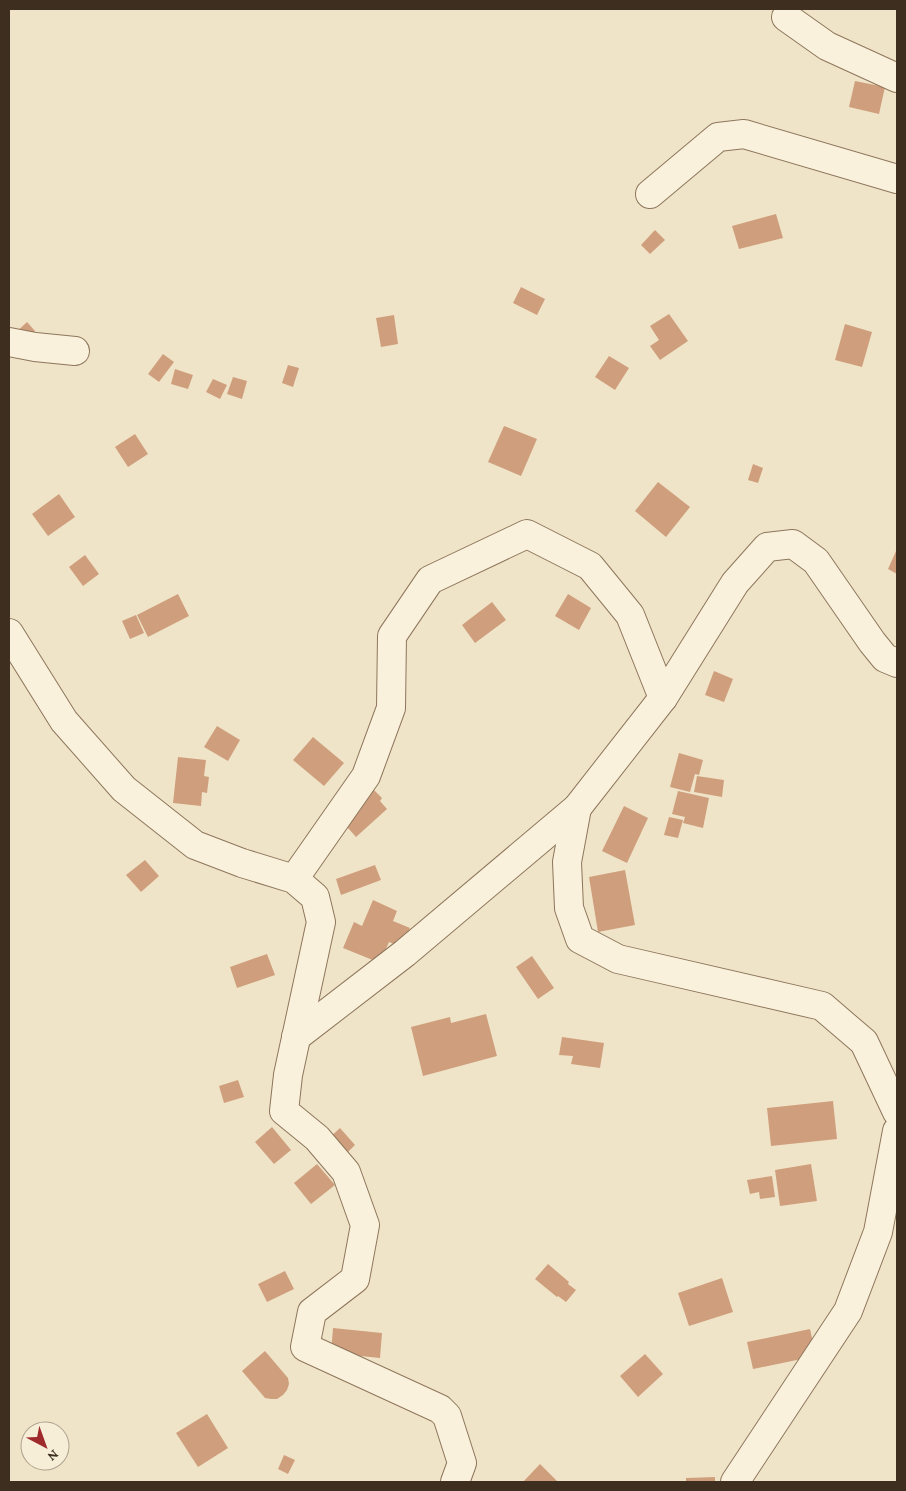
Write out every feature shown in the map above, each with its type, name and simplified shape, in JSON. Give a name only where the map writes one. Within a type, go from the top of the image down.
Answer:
[{"type":"street","points":[[786,17],[827,46],[897,78]]},
{"type":"street","points":[[650,194],[718,137],[744,134],[897,179]]},
{"type":"street","points":[[9,342],[75,351]]},
{"type":"street","points":[[294,878],[366,776],[391,708],[392,636],[430,580],[527,534],[590,566],[630,615],[663,698]]},
{"type":"street","points":[[296,1037],[405,953],[577,808],[663,698],[734,583],[767,547],[793,544],[816,561],[872,642],[885,658],[897,663]]},
{"type":"street","points":[[9,633],[64,721],[124,789],[195,845],[242,863],[294,878],[315,897],[321,922],[288,1075],[284,1111],[317,1138],[346,1172],[365,1225],[355,1279],[312,1312],[305,1347],[440,1408],[447,1416],[462,1463],[455,1482]]},
{"type":"street","points":[[577,808],[567,862],[568,908],[580,939],[618,959],[822,1006],[864,1042],[897,1112]]},
{"type":"street","points":[[736,1482],[848,1311],[878,1232],[897,1130]]},
{"type":"building","points":[[855,81],[885,87],[879,114],[849,107]]},
{"type":"building","points":[[776,214],[783,238],[739,249],[732,226]]},
{"type":"building","points":[[655,230],[665,240],[650,254],[641,245]]},
{"type":"building","points":[[521,287],[545,299],[537,315],[513,303]]},
{"type":"building","points":[[669,314],[688,341],[660,360],[650,346],[659,340],[650,326]]},
{"type":"building","points":[[394,315],[398,344],[381,347],[376,318]]},
{"type":"building","points":[[27,322],[35,331],[21,344],[13,335]]},
{"type":"building","points":[[845,324],[872,332],[862,367],[835,360]]},
{"type":"building","points":[[163,354],[174,362],[159,382],[148,374]]},
{"type":"building","points":[[609,356],[629,368],[615,390],[595,377]]},
{"type":"building","points":[[288,365],[299,368],[293,387],[282,383]]},
{"type":"building","points":[[175,369],[193,375],[188,389],[171,384]]},
{"type":"building","points":[[233,377],[247,381],[242,399],[227,394]]},
{"type":"building","points":[[213,379],[227,385],[220,399],[206,392]]},
{"type":"building","points":[[504,426],[537,439],[521,476],[488,462]]},
{"type":"building","points":[[135,434],[148,454],[128,467],[115,447]]},
{"type":"building","points":[[753,464],[763,468],[758,483],[748,480]]},
{"type":"building","points":[[658,482],[690,507],[666,537],[635,511]]},
{"type":"building","points":[[59,494],[75,517],[48,536],[32,514]]},
{"type":"building","points":[[897,549],[897,574],[888,569]]},
{"type":"building","points":[[85,555],[99,574],[83,586],[69,567]]},
{"type":"building","points":[[178,594],[189,616],[148,637],[137,615]]},
{"type":"building","points":[[568,594],[591,608],[579,630],[555,616]]},
{"type":"building","points":[[492,602],[506,620],[475,643],[462,625]]},
{"type":"building","points":[[136,615],[144,633],[130,639],[122,621]]},
{"type":"building","points":[[714,671],[733,679],[724,702],[705,695]]},
{"type":"building","points":[[217,726],[240,740],[228,761],[204,747]]},
{"type":"building","points":[[313,737],[344,763],[324,786],[293,760]]},
{"type":"building","points":[[679,753],[703,760],[699,775],[695,774],[690,792],[670,787]]},
{"type":"building","points":[[178,757],[206,760],[204,776],[209,777],[207,793],[202,792],[201,806],[173,803]]},
{"type":"building","points":[[697,776],[724,780],[722,797],[694,792]]},
{"type":"building","points":[[373,789],[382,798],[380,801],[387,809],[356,837],[340,819]]},
{"type":"building","points":[[678,791],[709,798],[703,828],[683,823],[685,817],[672,814]]},
{"type":"building","points":[[624,806],[648,818],[627,863],[602,851]]},
{"type":"building","points":[[669,817],[683,820],[678,838],[664,835]]},
{"type":"building","points":[[145,860],[159,876],[141,892],[126,875]]},
{"type":"building","points":[[375,865],[381,880],[341,895],[336,879]]},
{"type":"building","points":[[625,870],[635,925],[598,932],[589,877]]},
{"type":"building","points":[[373,900],[397,911],[393,921],[410,928],[401,947],[389,942],[380,963],[343,948],[354,922],[362,926]]},
{"type":"building","points":[[267,954],[275,975],[237,988],[230,967]]},
{"type":"building","points":[[532,956],[554,988],[538,999],[516,967]]},
{"type":"building","points":[[486,1014],[497,1056],[423,1076],[411,1027],[450,1017],[451,1023]]},
{"type":"building","points":[[562,1037],[604,1043],[600,1068],[571,1064],[573,1056],[559,1055]]},
{"type":"building","points":[[238,1080],[244,1097],[224,1103],[219,1086]]},
{"type":"building","points":[[833,1101],[837,1139],[771,1146],[767,1108]]},
{"type":"building","points":[[272,1127],[291,1150],[274,1164],[255,1142]]},
{"type":"building","points":[[340,1128],[355,1145],[345,1155],[329,1138]]},
{"type":"building","points":[[317,1164],[335,1185],[311,1204],[294,1183]]},
{"type":"building","points":[[811,1164],[817,1201],[780,1206],[775,1170]]},
{"type":"building","points":[[772,1176],[775,1197],[760,1199],[759,1192],[750,1194],[747,1180]]},
{"type":"building","points":[[548,1264],[576,1290],[566,1302],[535,1279]]},
{"type":"building","points":[[285,1271],[294,1289],[267,1302],[258,1284]]},
{"type":"building","points":[[722,1278],[733,1312],[689,1326],[678,1293]]},
{"type":"building","points":[[333,1328],[382,1333],[380,1358],[331,1353]]},
{"type":"building","points":[[810,1329],[816,1356],[753,1369],[747,1342]]},
{"type":"building","points":[[265,1351],[288,1378],[287,1390],[277,1399],[265,1398],[242,1371]]},
{"type":"building","points":[[645,1354],[663,1374],[638,1397],[620,1376]]},
{"type":"building","points":[[207,1414],[228,1448],[198,1467],[176,1433]]},
{"type":"building","points":[[284,1455],[295,1460],[288,1474],[278,1469]]},
{"type":"building","points":[[540,1464],[558,1482],[523,1482]]},
{"type":"building","points":[[715,1477],[715,1482],[686,1482],[686,1478]]}]
